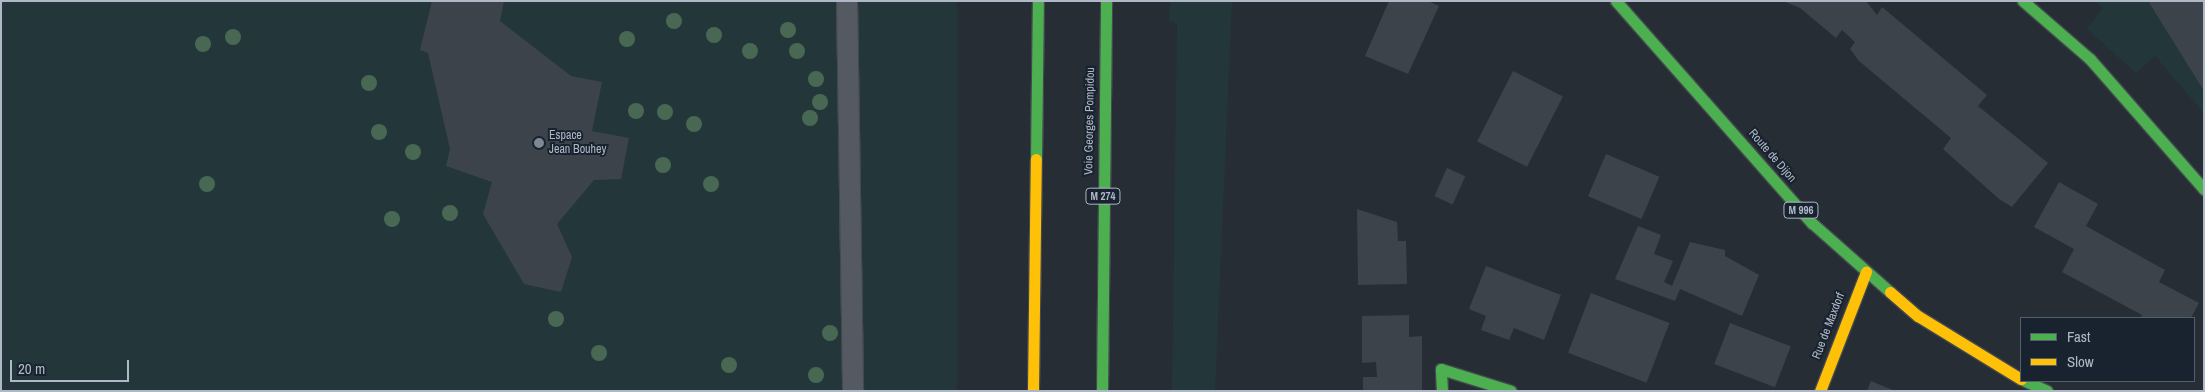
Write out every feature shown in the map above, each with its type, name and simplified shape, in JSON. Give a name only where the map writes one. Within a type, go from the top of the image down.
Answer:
[{"type":"main road","points":[[1033,391],[1038,1]]},
{"type":"main road","name":"Voie Georges Pompidou","points":[[1102,391],[1106,1]]},
{"type":"main road","name":"Route de Dijon","points":[[1616,1],[1812,223],[1918,316],[2020,378]]},
{"type":"main road","points":[[2023,1],[2090,59],[2204,189]]},
{"type":"main road","name":"Rue de Maxdorf","points":[[1820,391],[1866,272]]},
{"type":"main road","points":[[1442,391],[1440,369],[1511,391]]},
{"type":"main road","points":[[2027,382],[2047,391]]},
{"type":"lane","points":[[847,1],[853,391]]},
{"type":"green space","points":[[1,1],[957,1],[957,391],[1,391]]},
{"type":"green space","points":[[1170,1],[1232,1],[1215,391],[1172,391],[1177,23],[1169,21]]},
{"type":"green space","points":[[2094,1],[2148,1],[2204,91],[2204,113],[2155,56],[2136,73],[2087,29],[2103,8]]},
{"type":"building","name":"Espace Jean Bouhey","points":[[432,1],[504,1],[500,21],[571,76],[602,82],[592,131],[629,138],[621,179],[594,180],[557,224],[572,257],[561,292],[524,284],[483,214],[492,182],[446,166],[450,149],[428,53],[420,50]]},
{"type":"building","points":[[1389,1],[1428,1],[1439,6],[1408,74],[1365,56]]},
{"type":"building","points":[[1783,1],[1866,1],[1877,15],[1882,7],[1987,95],[1978,106],[2048,163],[2012,207],[1999,199],[1943,149],[1951,138],[1859,61],[1850,49],[1855,42],[1842,30],[1836,38],[1800,8]]},
{"type":"building","points":[[2148,1],[2204,1],[2204,91]]},
{"type":"building","points":[[1513,71],[1563,96],[1527,167],[1477,141]]},
{"type":"building","points":[[1606,154],[1659,177],[1641,219],[1588,196]]},
{"type":"building","points":[[1447,168],[1465,176],[1453,204],[1434,196]]},
{"type":"building","points":[[2059,182],[2098,204],[2086,226],[2165,270],[2159,282],[2199,303],[2192,317],[2141,317],[2142,315],[2062,272],[2074,249],[2034,227]]},
{"type":"building","points":[[1357,209],[1397,222],[1398,241],[1406,241],[1407,284],[1358,285]]},
{"type":"building","points":[[1638,226],[1661,235],[1654,254],[1673,261],[1664,282],[1672,286],[1690,242],[1725,250],[1725,256],[1759,275],[1742,316],[1680,289],[1675,301],[1615,279]]},
{"type":"building","points":[[1486,266],[1561,295],[1544,340],[1514,328],[1509,340],[1481,330],[1486,316],[1469,309]]},
{"type":"building","points":[[1591,293],[1669,323],[1646,383],[1568,353]]},
{"type":"building","points":[[1409,315],[1409,337],[1422,336],[1422,391],[1363,391],[1363,377],[1377,377],[1376,362],[1362,363],[1362,316]]},
{"type":"building","points":[[1730,323],[1791,346],[1775,387],[1714,364]]},
{"type":"building","points":[[1871,381],[1895,391],[1867,391]]},
{"type":"traffic: fast","points":[[1036,159],[1038,1]]},
{"type":"traffic: fast","points":[[1102,391],[1106,1]]},
{"type":"traffic: fast","points":[[1616,1],[1812,223],[1890,292]]},
{"type":"traffic: fast","points":[[2023,1],[2090,59],[2204,189]]},
{"type":"traffic: fast","points":[[1442,391],[1441,369],[1511,391]]},
{"type":"traffic: fast","points":[[2027,382],[2047,391]]},
{"type":"traffic: slow","points":[[1033,391],[1036,159]]},
{"type":"traffic: slow","points":[[1820,391],[1866,272]]},
{"type":"traffic: slow","points":[[1890,292],[1918,316],[2020,378]]},
{"type":"place","name":"Espace Jean Bouhey","points":[[539,143]]}]
